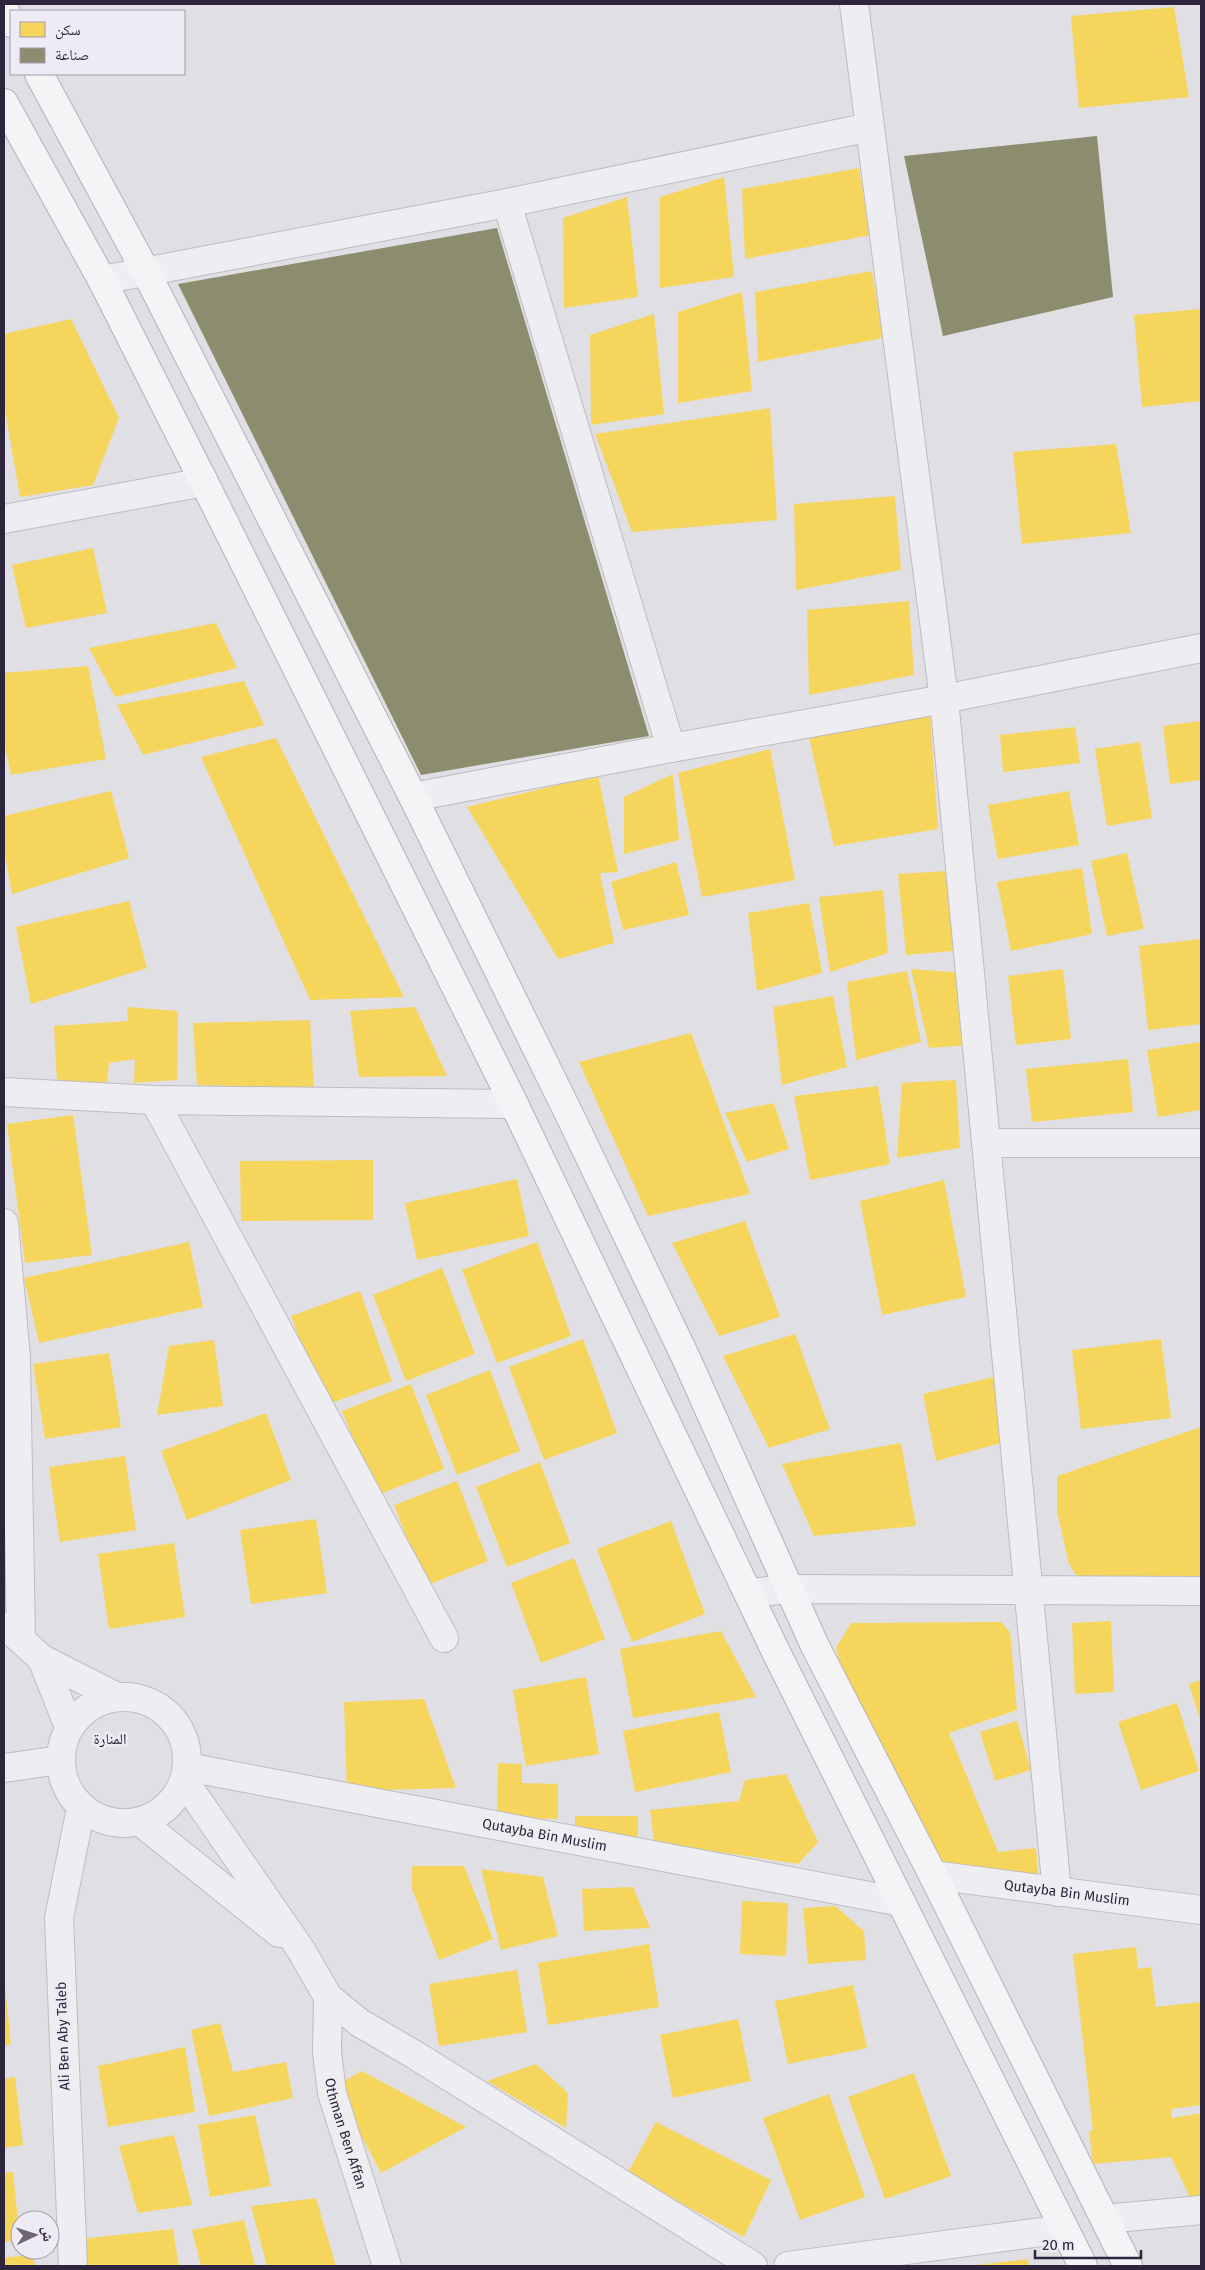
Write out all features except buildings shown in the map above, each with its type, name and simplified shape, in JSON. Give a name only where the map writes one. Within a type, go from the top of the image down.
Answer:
[{"type":"highway","points":[[4,10],[10,21]]},
{"type":"highway","points":[[40,75],[146,272],[413,797],[580,1136],[690,1367],[814,1644],[933,1876],[1128,2266]]},
{"type":"highway","points":[[4,103],[102,280],[204,482],[514,1104],[748,1593],[1083,2266]]},
{"type":"street","points":[[854,4],[944,699],[1057,1892]]},
{"type":"street","points":[[102,280],[507,203],[870,127]]},
{"type":"street","points":[[507,203],[671,748]]},
{"type":"street","points":[[4,519],[204,482]]},
{"type":"street","points":[[413,797],[944,699],[1201,648]]},
{"type":"street","points":[[4,1092],[154,1100],[514,1104]]},
{"type":"street","points":[[154,1100],[444,1638]]},
{"type":"street","points":[[986,1143],[1201,1143]]},
{"type":"street","points":[[4,1223],[16,1358],[12,1632],[42,1660],[115,1696],[147,1700],[174,1719],[187,1749],[186,1774],[168,1807],[142,1823],[109,1823],[81,1808],[65,1786],[60,1760],[62,1743],[69,1727],[88,1706],[115,1696]]},
{"type":"street","points":[[748,1593],[790,1589],[1201,1591]]},
{"type":"street","points":[[42,1660],[69,1727]]},
{"type":"street","points":[[4,1768],[60,1760]]},
{"type":"street","points":[[186,1774],[301,1950],[328,1997],[360,2023],[753,2266]]},
{"type":"street","name":"Qutayba Bin Muslim","points":[[186,1774],[901,1902]]},
{"type":"street","name":"Ali Ben Aby Taleb","points":[[73,2266],[59,1918],[81,1808]]},
{"type":"street","points":[[142,1823],[301,1950]]},
{"type":"street","name":"Qutayba Bin Muslim","points":[[933,1876],[1201,1910]]},
{"type":"street","name":"Othman Ben Affan","points":[[328,1997],[327,2052],[332,2093],[387,2266]]},
{"type":"street","points":[[1105,2219],[1201,2210]]},
{"type":"street","points":[[788,2266],[1064,2229]]},
{"type":"district","name":"المنارة","points":[[110,1739]]}]
